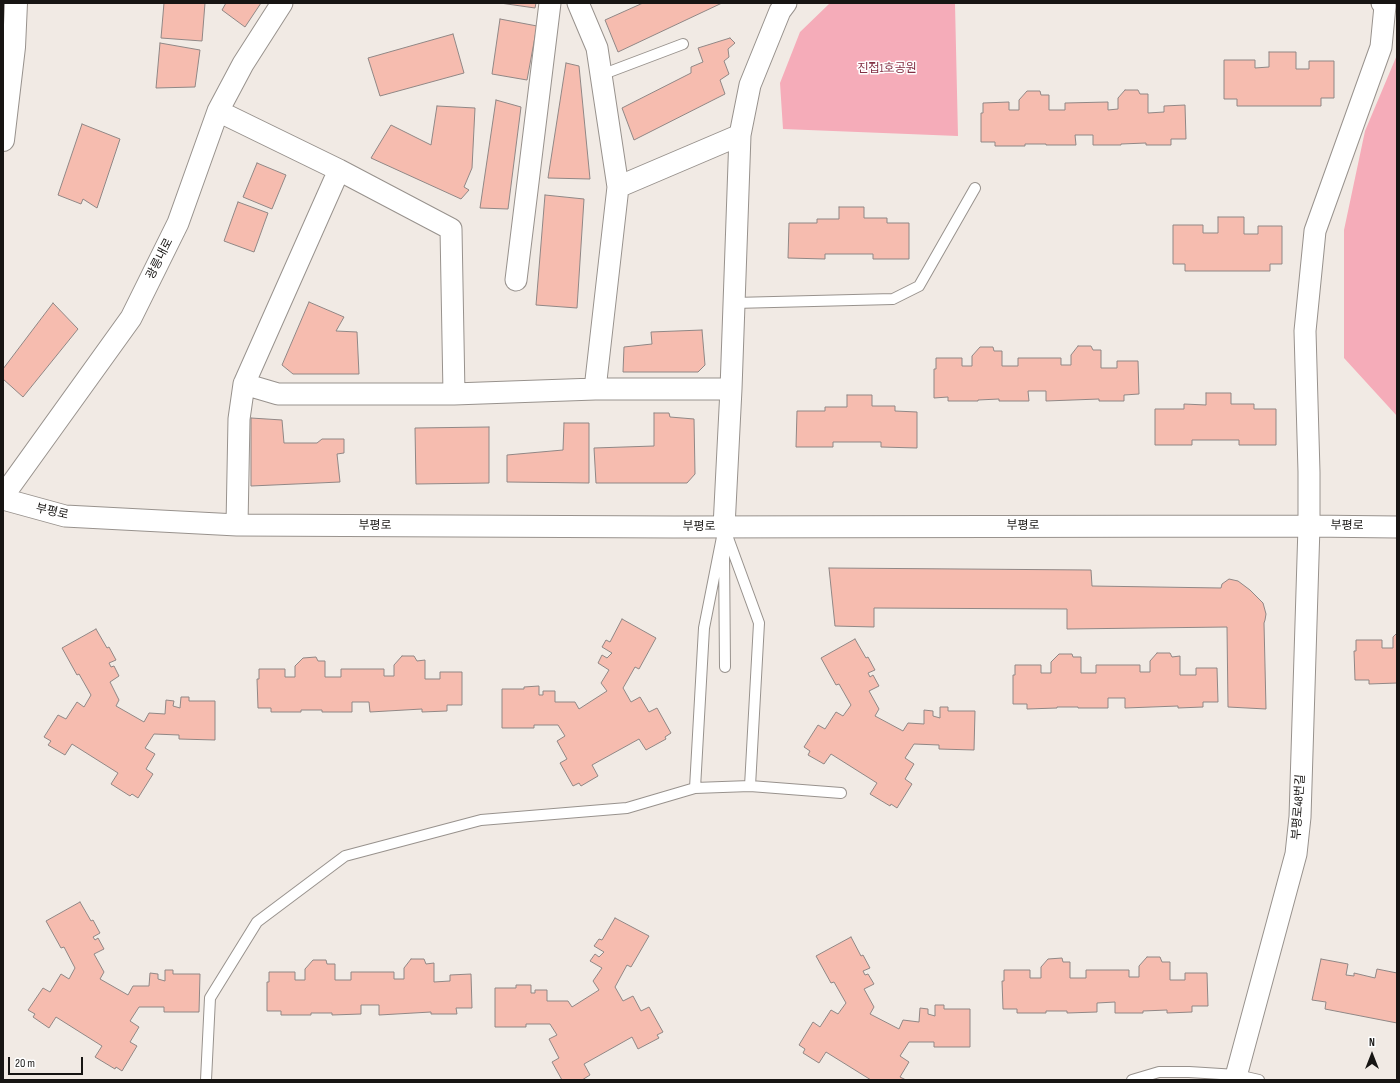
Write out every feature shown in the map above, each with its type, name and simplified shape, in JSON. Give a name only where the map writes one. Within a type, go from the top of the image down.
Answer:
[{"type":"main road","points":[[3,140],[14,47],[16,3]]},
{"type":"street","name":"광릉내로","points":[[3,496],[131,318],[178,224],[218,111],[243,64],[282,3]]},
{"type":"street","points":[[516,280],[550,3]]},
{"type":"street","points":[[578,3],[597,48],[618,188],[595,389]]},
{"type":"street","points":[[724,527],[731,390],[740,135],[750,85],[780,11],[786,3]]},
{"type":"street","name":"부평로48번길","points":[[1236,1078],[1296,854],[1300,817],[1309,526],[1305,331],[1315,231],[1381,47],[1385,6],[1382,3]]},
{"type":"street","points":[[218,111],[339,170],[452,229],[454,394]]},
{"type":"street","points":[[618,188],[740,135]]},
{"type":"street","points":[[236,525],[240,419],[244,384],[339,170]]},
{"type":"street","points":[[244,384],[278,394],[454,394],[595,389],[731,390]]},
{"type":"street","name":"부평로","points":[[3,499],[65,516],[236,525],[1397,527]]},
{"type":"lane","points":[[601,75],[683,44]]},
{"type":"lane","points":[[734,303],[893,299],[919,286],[975,188]]},
{"type":"lane","points":[[724,527],[725,667]]},
{"type":"lane","points":[[724,527],[758,623],[750,786]]},
{"type":"lane","points":[[695,788],[704,628],[724,527]]},
{"type":"lane","points":[[206,1080],[210,998],[252,929],[257,922],[345,856],[481,820],[627,808],[695,788],[750,786],[841,794]]},
{"type":"lane","points":[[1132,1080],[1159,1072],[1189,1072],[1259,1080]]},
{"type":"green space","name":"진접1호공원","points":[[829,4],[955,4],[958,136],[783,129],[780,83],[800,32]]},
{"type":"green space","points":[[1397,55],[1397,416],[1344,358],[1344,230],[1365,131]]},
{"type":"building","points":[[164,3],[205,3],[202,41],[161,38]]},
{"type":"building","points":[[226,3],[261,3],[245,27],[222,10]]},
{"type":"building","points":[[500,3],[536,3],[535,8]]},
{"type":"building","points":[[643,3],[722,3],[618,52],[605,20]]},
{"type":"building","points":[[500,19],[537,26],[527,80],[492,74]]},
{"type":"building","points":[[453,34],[464,73],[380,96],[368,58]]},
{"type":"building","points":[[730,38],[735,43],[728,49],[729,57],[724,61],[729,74],[720,80],[725,94],[634,140],[622,108],[691,73],[691,67],[703,62],[698,48]]},
{"type":"building","points":[[160,43],[200,50],[195,87],[156,88]]},
{"type":"building","points":[[1269,52],[1296,52],[1296,69],[1309,69],[1309,61],[1334,61],[1334,98],[1321,98],[1321,106],[1237,106],[1237,99],[1224,99],[1224,60],[1255,60],[1255,68],[1269,67]]},
{"type":"building","points":[[566,63],[579,66],[590,179],[548,178]]},
{"type":"building","points":[[1125,90],[1138,90],[1140,94],[1148,94],[1148,113],[1164,112],[1164,106],[1185,105],[1186,139],[1171,139],[1171,145],[1146,145],[1146,143],[1093,145],[1093,135],[1075,135],[1076,145],[1025,144],[1025,146],[995,146],[995,142],[981,142],[981,113],[983,113],[983,103],[1009,102],[1009,110],[1019,110],[1019,100],[1027,91],[1040,91],[1041,95],[1049,95],[1049,110],[1065,110],[1065,103],[1108,102],[1108,110],[1118,109],[1118,98]]},
{"type":"building","points":[[496,100],[521,107],[508,209],[480,208]]},
{"type":"building","points":[[437,106],[475,108],[472,168],[464,187],[469,190],[461,199],[371,158],[391,125],[431,145]]},
{"type":"building","points":[[82,124],[120,139],[97,208],[83,199],[81,204],[58,195]]},
{"type":"building","points":[[257,163],[286,175],[272,209],[243,197]]},
{"type":"building","points":[[545,195],[584,199],[577,308],[536,305]]},
{"type":"building","points":[[238,202],[268,213],[254,252],[224,241]]},
{"type":"building","points":[[839,207],[864,207],[864,218],[887,218],[887,223],[909,223],[909,259],[873,259],[873,254],[825,254],[825,259],[788,258],[789,223],[817,223],[817,219],[839,219]]},
{"type":"building","points":[[1218,217],[1244,217],[1244,234],[1258,234],[1258,226],[1282,226],[1282,264],[1270,264],[1270,271],[1185,271],[1185,264],[1173,264],[1173,225],[1203,225],[1203,233],[1218,233]]},
{"type":"building","points":[[309,302],[344,317],[336,331],[357,332],[359,374],[293,374],[282,365]]},
{"type":"building","points":[[53,303],[78,329],[23,397],[3,379],[3,369]]},
{"type":"building","points":[[702,330],[705,365],[698,372],[623,372],[624,347],[652,344],[651,332]]},
{"type":"building","points":[[1078,346],[1091,346],[1093,350],[1101,350],[1101,368],[1117,368],[1117,361],[1138,361],[1139,394],[1124,395],[1124,401],[1099,401],[1099,399],[1046,401],[1046,391],[1028,391],[1029,401],[999,401],[999,399],[948,401],[948,397],[934,398],[934,369],[936,369],[936,358],[962,358],[962,366],[972,366],[972,356],[980,347],[993,347],[994,351],[1002,351],[1002,366],[1018,366],[1018,358],[1061,358],[1061,365],[1071,365],[1071,355]]},
{"type":"building","points":[[1206,393],[1231,393],[1231,404],[1254,404],[1254,409],[1276,409],[1276,445],[1239,445],[1239,440],[1192,440],[1192,445],[1155,445],[1155,409],[1184,409],[1184,404],[1206,405]]},
{"type":"building","points":[[847,395],[872,395],[872,406],[895,406],[895,411],[917,412],[917,448],[881,447],[881,442],[833,442],[833,447],[796,447],[797,411],[825,411],[825,407],[847,407]]},
{"type":"building","points":[[654,413],[669,413],[670,417],[694,419],[695,474],[687,483],[596,483],[594,448],[654,446]]},
{"type":"building","points":[[251,418],[282,420],[284,443],[317,443],[322,439],[344,439],[344,453],[337,454],[340,482],[251,486]]},
{"type":"building","points":[[564,423],[589,423],[589,483],[507,482],[507,455],[563,450]]},
{"type":"building","points":[[489,427],[489,483],[416,484],[415,428]]},
{"type":"building","points":[[829,568],[1091,570],[1092,586],[1221,588],[1222,584],[1229,579],[1238,581],[1263,603],[1266,614],[1264,623],[1266,709],[1228,707],[1227,627],[1067,629],[1067,609],[874,608],[874,627],[835,626]]},
{"type":"building","points":[[622,619],[656,638],[639,669],[635,667],[623,688],[631,702],[640,697],[649,712],[657,708],[671,733],[665,737],[666,739],[646,750],[639,739],[592,765],[598,776],[581,786],[579,783],[573,786],[560,763],[567,759],[557,741],[565,736],[558,725],[534,725],[534,728],[502,728],[502,689],[524,689],[524,687],[539,686],[539,695],[543,695],[543,691],[555,691],[555,702],[575,702],[579,709],[607,691],[601,683],[609,670],[598,663],[602,655],[607,658],[612,653],[602,647],[606,640],[610,642]]},
{"type":"building","points":[[96,629],[116,660],[109,663],[111,667],[114,666],[119,676],[110,682],[119,700],[116,706],[144,722],[149,713],[165,714],[166,700],[174,701],[173,706],[180,708],[181,697],[189,697],[189,701],[215,701],[215,740],[179,739],[179,735],[154,734],[145,748],[155,754],[146,769],[153,774],[138,798],[132,794],[130,796],[111,784],[118,773],[72,744],[65,755],[48,745],[51,741],[44,737],[58,715],[66,719],[77,702],[84,707],[91,695],[79,674],[77,675],[62,648]]},
{"type":"building","points":[[1397,633],[1397,683],[1369,684],[1369,680],[1355,680],[1354,651],[1356,651],[1356,640],[1382,640],[1382,648],[1393,648],[1393,637]]},
{"type":"building","points":[[855,639],[875,670],[868,673],[870,677],[873,675],[879,686],[869,691],[879,709],[875,716],[903,731],[908,723],[924,724],[924,710],[933,711],[933,716],[940,718],[940,707],[948,707],[948,711],[975,711],[974,750],[939,749],[939,745],[914,744],[905,758],[914,764],[905,779],[912,784],[897,808],[891,804],[890,806],[870,794],[877,783],[831,754],[824,764],[808,755],[810,751],[804,747],[818,725],[825,729],[836,712],[843,716],[851,705],[839,684],[836,685],[821,658]]},
{"type":"building","points":[[1157,653],[1170,653],[1172,657],[1180,656],[1180,675],[1196,675],[1196,668],[1217,668],[1218,702],[1203,702],[1203,707],[1178,708],[1178,706],[1125,708],[1125,698],[1108,698],[1108,708],[1057,707],[1027,709],[1027,704],[1013,704],[1013,675],[1015,675],[1015,665],[1041,665],[1041,673],[1051,673],[1051,662],[1059,654],[1072,654],[1073,657],[1081,657],[1081,673],[1096,673],[1096,665],[1140,665],[1140,672],[1150,672],[1150,661]]},
{"type":"building","points":[[402,656],[414,656],[417,661],[425,660],[425,679],[440,679],[440,672],[462,672],[462,705],[447,705],[447,711],[422,712],[422,709],[370,712],[369,702],[352,702],[352,712],[301,710],[301,712],[271,712],[271,708],[258,708],[257,679],[259,679],[259,669],[285,669],[285,677],[295,677],[295,666],[303,658],[316,657],[318,661],[325,661],[325,677],[341,677],[341,669],[384,669],[384,676],[394,676],[394,665]]},
{"type":"building","points":[[80,902],[100,933],[93,937],[95,940],[98,938],[104,949],[94,954],[104,972],[100,979],[128,995],[133,986],[149,986],[150,973],[158,974],[158,979],[165,981],[165,970],[173,970],[173,974],[200,974],[199,1012],[164,1012],[164,1007],[139,1007],[130,1021],[139,1027],[130,1042],[137,1046],[122,1071],[116,1067],[115,1069],[95,1057],[102,1046],[56,1017],[49,1028],[33,1017],[35,1014],[28,1010],[43,988],[50,992],[61,974],[69,979],[75,968],[64,947],[61,948],[46,921]]},
{"type":"building","points":[[615,918],[649,936],[631,967],[627,965],[615,987],[623,1001],[633,996],[641,1011],[649,1007],[663,1032],[657,1035],[659,1038],[638,1049],[632,1037],[584,1064],[590,1075],[582,1080],[562,1080],[552,1062],[559,1058],[549,1039],[557,1035],[550,1024],[526,1024],[526,1027],[495,1027],[495,988],[516,988],[516,985],[531,985],[531,993],[535,993],[535,990],[547,990],[547,1001],[568,1001],[572,1007],[599,990],[593,981],[602,968],[590,961],[595,954],[599,957],[604,952],[594,946],[599,939],[602,940]]},
{"type":"building","points":[[851,937],[861,956],[863,955],[870,968],[863,971],[865,975],[868,974],[874,984],[864,989],[874,1007],[870,1014],[899,1029],[903,1020],[919,1022],[920,1008],[928,1009],[928,1014],[935,1016],[935,1005],[944,1005],[944,1009],[970,1009],[970,1047],[934,1047],[934,1042],[909,1042],[900,1056],[909,1062],[900,1077],[906,1080],[871,1080],[826,1052],[819,1063],[803,1053],[805,1049],[799,1045],[813,1022],[820,1027],[831,1010],[838,1014],[846,1003],[834,982],[831,983],[816,956]]},
{"type":"building","points":[[1147,957],[1160,957],[1162,962],[1170,962],[1170,980],[1185,980],[1185,973],[1207,973],[1208,1006],[1192,1006],[1192,1012],[1167,1013],[1167,1010],[1143,1011],[1143,1013],[1115,1013],[1115,1002],[1097,1003],[1097,1012],[1067,1013],[1067,1011],[1046,1011],[1046,1013],[1017,1013],[1017,1009],[1003,1009],[1002,981],[1004,981],[1004,970],[1030,970],[1030,978],[1041,978],[1041,967],[1048,959],[1062,958],[1063,962],[1070,962],[1070,978],[1086,978],[1086,970],[1129,970],[1129,977],[1139,977],[1139,966]]},
{"type":"building","points":[[411,959],[424,959],[426,964],[434,963],[434,982],[450,981],[450,975],[471,974],[472,1008],[456,1008],[457,1014],[431,1014],[431,1012],[379,1015],[379,1005],[361,1005],[361,1014],[332,1015],[332,1013],[311,1013],[311,1015],[281,1015],[281,1011],[267,1011],[267,982],[269,982],[269,972],[295,972],[295,980],[305,980],[305,969],[313,960],[326,960],[327,964],[335,964],[335,980],[351,980],[351,972],[394,972],[394,979],[404,979],[404,968]]},
{"type":"building","points":[[1321,959],[1348,964],[1346,975],[1354,976],[1354,973],[1375,978],[1377,969],[1397,973],[1397,1023],[1325,1009],[1326,1002],[1312,1000]]}]
